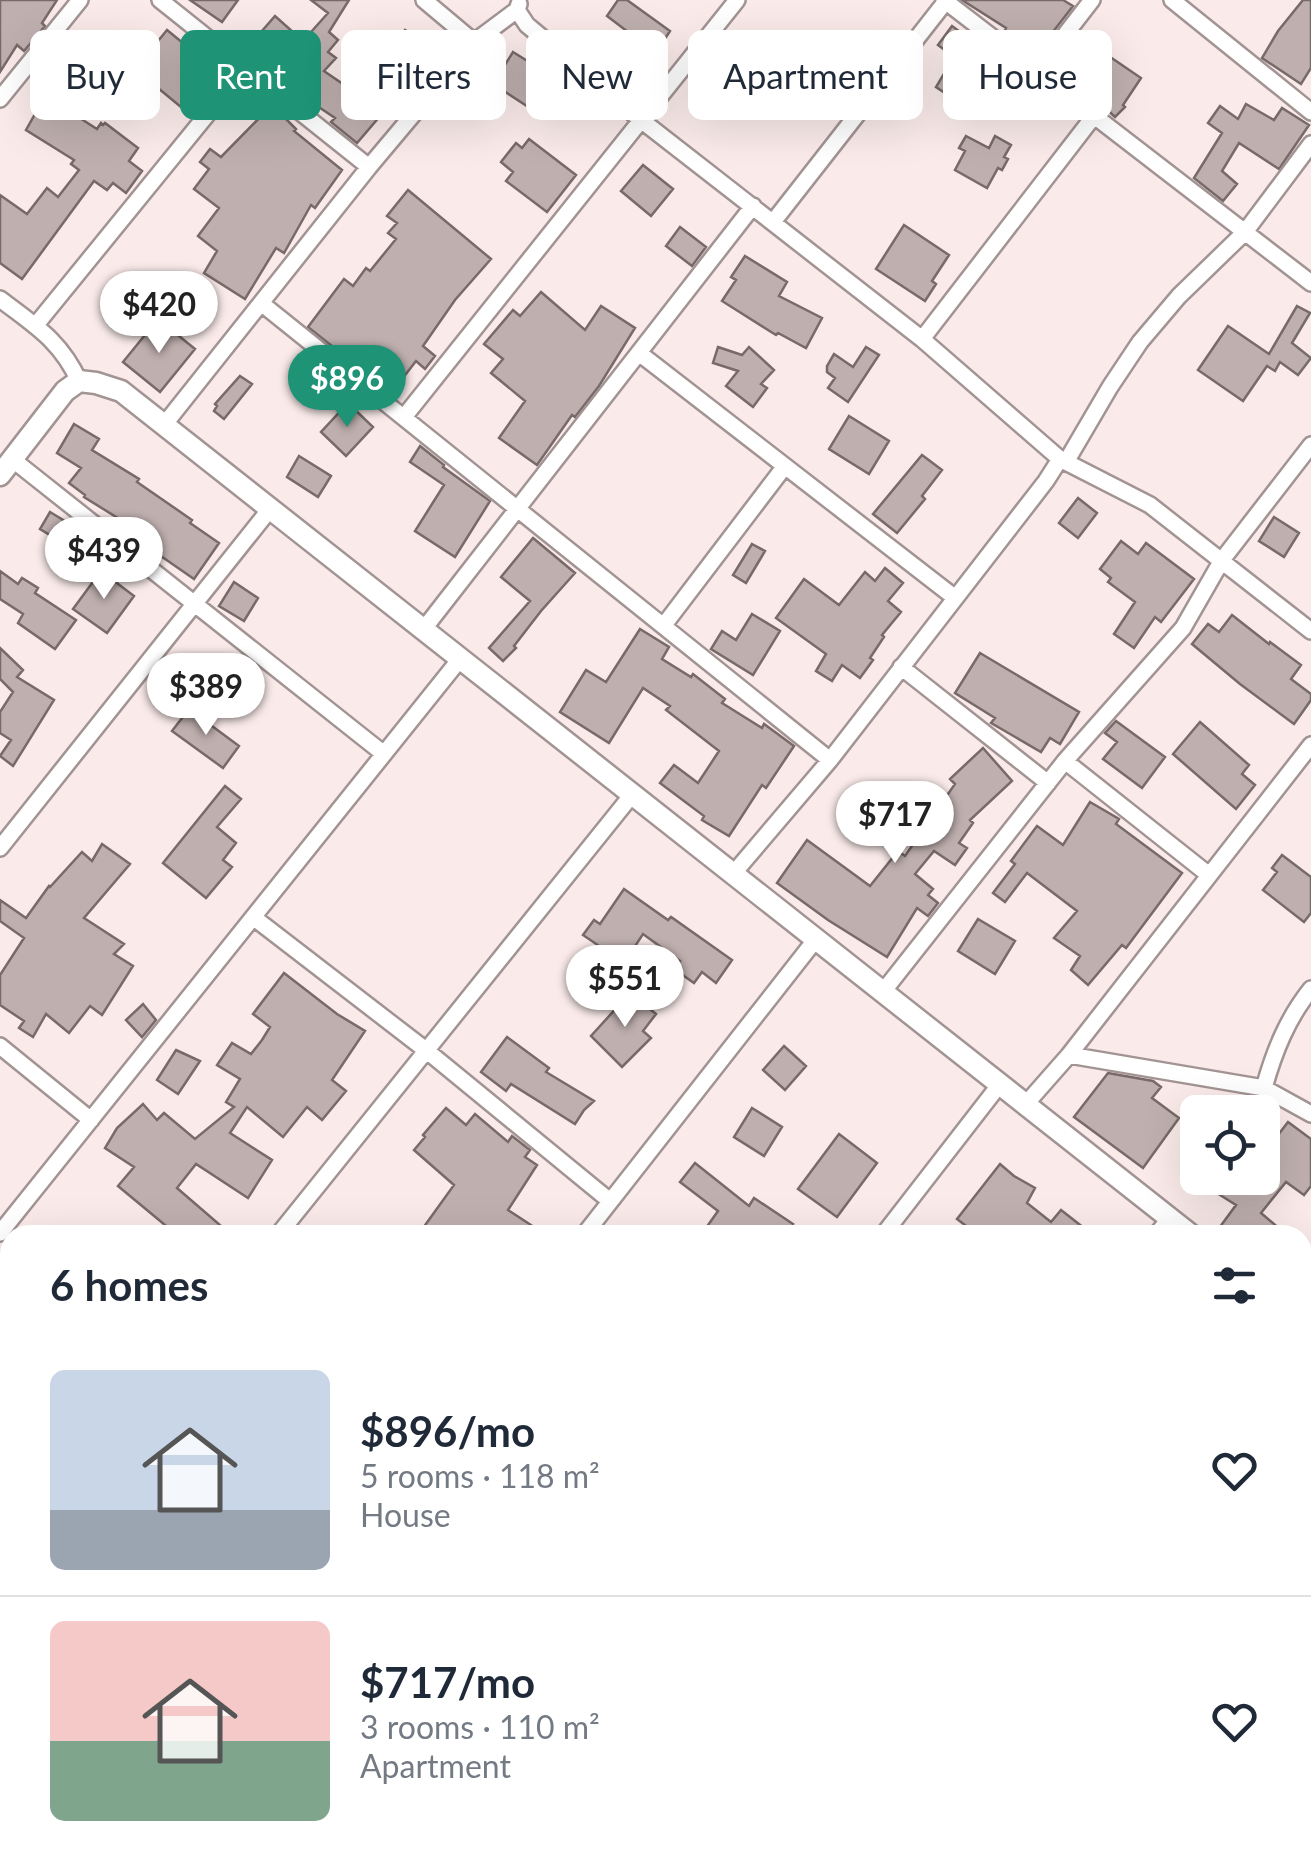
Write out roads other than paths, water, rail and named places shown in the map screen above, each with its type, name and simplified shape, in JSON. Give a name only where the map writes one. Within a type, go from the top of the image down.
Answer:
[{"type":"street","points":[[0,99],[80,0]]},
{"type":"street","points":[[160,0],[198,30]]},
{"type":"street","points":[[424,0],[460,30]]},
{"type":"street","points":[[668,86],[737,0]]},
{"type":"street","points":[[773,222],[945,0],[983,30]]},
{"type":"street","points":[[1068,30],[1092,0]]},
{"type":"street","points":[[1172,0],[1311,112]]},
{"type":"street","points":[[488,30],[518,5],[533,30]]},
{"type":"street","points":[[35,326],[203,120]]},
{"type":"street","points":[[309,120],[368,168]]},
{"type":"street","points":[[164,425],[408,120]]},
{"type":"street","points":[[404,418],[641,120],[922,339],[1063,460],[1150,506],[1311,631]]},
{"type":"street","points":[[922,339],[1091,120]]},
{"type":"street","points":[[1099,120],[1311,283]]},
{"type":"street","points":[[733,874],[830,760],[1063,460],[1140,342],[1179,296],[1244,232],[1311,144]]},
{"type":"street","points":[[424,630],[753,206]]},
{"type":"street","points":[[0,300],[55,342],[79,382]]},
{"type":"street","points":[[261,304],[830,760]]},
{"type":"street","points":[[639,353],[954,597]]},
{"type":"street","points":[[384,754],[194,603],[6,467],[65,392],[79,382],[96,382],[121,391],[1179,1225]]},
{"type":"street","points":[[882,993],[1065,761],[1183,628],[1222,560],[1311,445]]},
{"type":"street","points":[[664,625],[785,466]]},
{"type":"street","points":[[0,848],[270,509]]},
{"type":"street","points":[[6,1225],[460,659]]},
{"type":"street","points":[[901,667],[1048,784]]},
{"type":"street","points":[[1025,1105],[1069,1055],[1311,745]]},
{"type":"street","points":[[1065,761],[1209,875]]},
{"type":"street","points":[[286,1225],[632,796]]},
{"type":"street","points":[[253,917],[427,1051],[610,1201]]},
{"type":"street","points":[[595,1225],[816,939]]},
{"type":"street","points":[[1264,1088],[1274,1051],[1308,997]]},
{"type":"street","points":[[0,1046],[91,1120]]},
{"type":"street","points":[[1069,1055],[1264,1088],[1311,1114]]},
{"type":"street","points":[[892,1225],[1000,1084]]},
{"type":"street","points":[[1164,1225],[1170,1218]]}]
